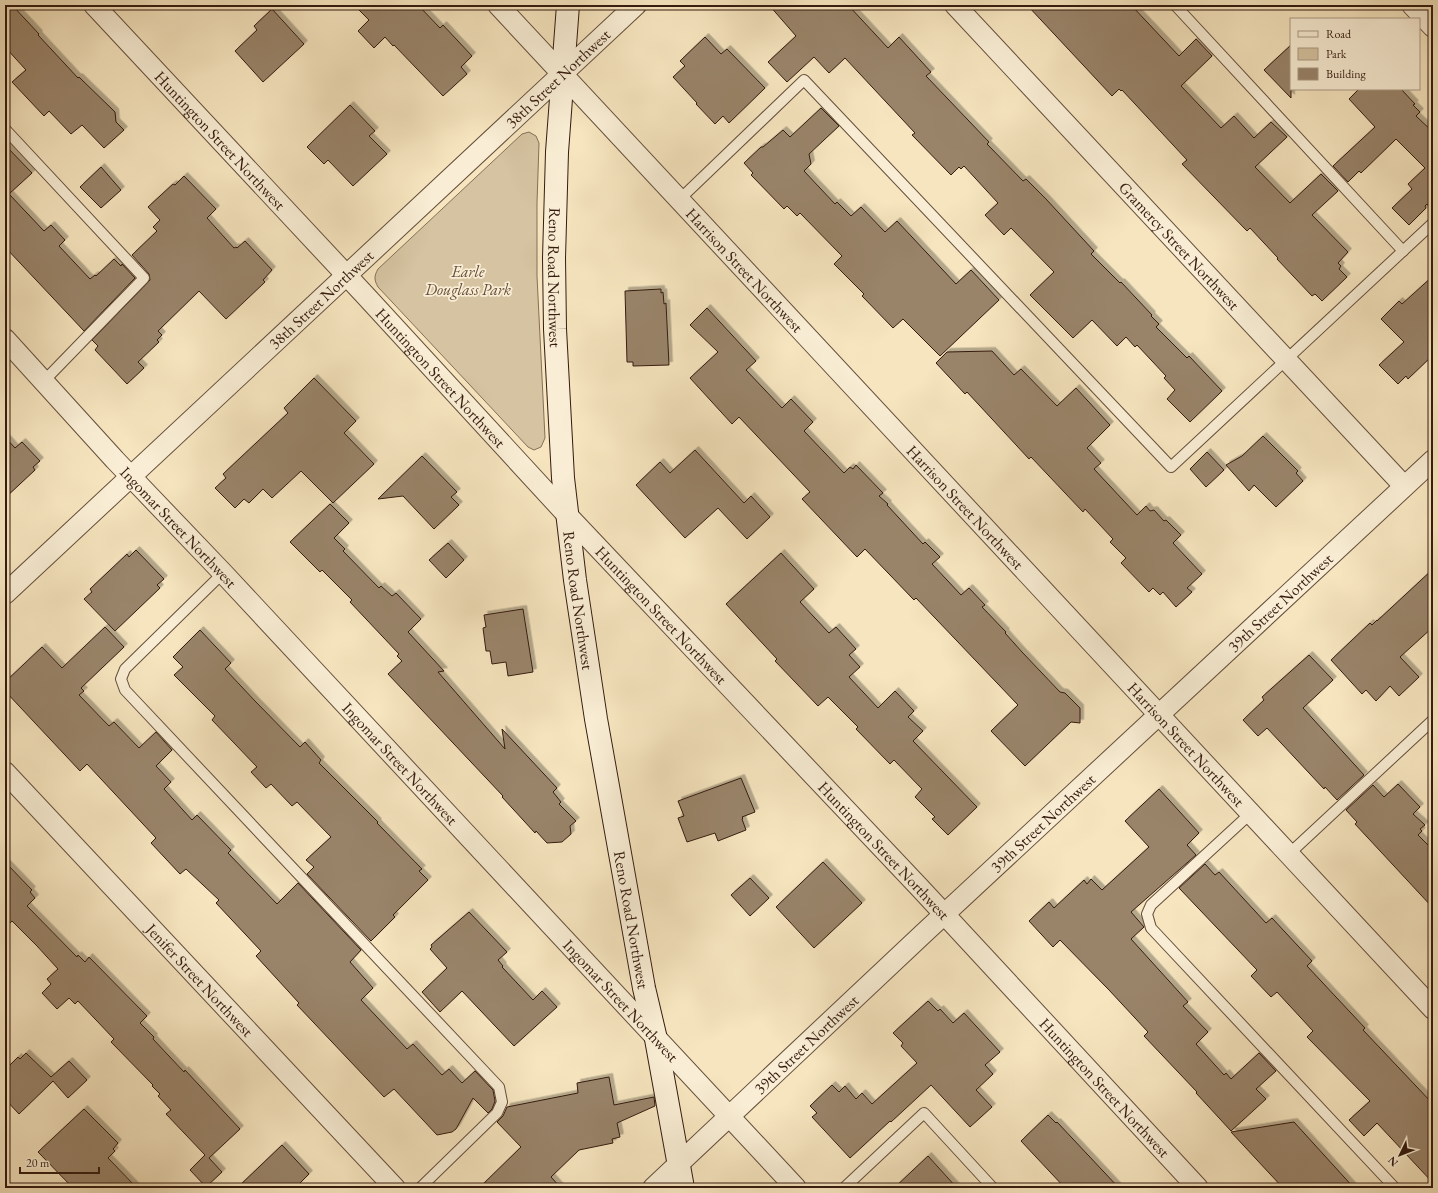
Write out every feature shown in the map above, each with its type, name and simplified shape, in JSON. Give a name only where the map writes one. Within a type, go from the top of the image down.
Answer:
[{"type":"main road","name":"Reno Road Northwest","points":[[568,5],[557,152],[554,266],[555,328],[563,478],[569,517],[575,580],[596,719],[644,988],[656,1039],[683,1188]]},
{"type":"street","name":"Huntington Street Northwest","points":[[94,5],[569,517],[944,914],[1198,1188]]},
{"type":"street","name":"Harrison Street Northwest","points":[[498,5],[1433,1009]]},
{"type":"street","name":"38th Street Northwest","points":[[5,594],[636,5]]},
{"type":"street","name":"Gramercy Street Northwest","points":[[954,5],[1404,486]]},
{"type":"street","points":[[1412,5],[1433,27]]},
{"type":"street","name":"Ingomar Street Northwest","points":[[5,339],[796,1188]]},
{"type":"street","name":"39th Street Northwest","points":[[653,1188],[944,914],[1433,460]]},
{"type":"street","name":"Jenifer Street Northwest","points":[[5,772],[395,1188]]},
{"type":"lane","points":[[1175,5],[1403,251]]},
{"type":"lane","points":[[679,200],[804,80],[1172,467],[1433,223]]},
{"type":"lane","points":[[5,129],[144,278],[44,381]]},
{"type":"lane","points":[[223,573],[125,669],[121,679],[125,690],[499,1087],[502,1102],[497,1114],[420,1188]]},
{"type":"lane","points":[[1289,854],[1433,720]]},
{"type":"lane","points":[[1251,813],[1151,905],[1147,914],[1151,928],[1395,1188]]},
{"type":"lane","points":[[844,1188],[924,1113],[993,1188]]},
{"type":"green space","name":"Earle Douglass Park","points":[[529,132],[536,136],[539,143],[537,276],[545,438],[541,447],[534,450],[528,447],[378,287],[375,278],[378,269],[522,134]]},
{"type":"building","points":[[5,5],[12,5],[78,78],[79,77],[115,112],[116,122],[124,130],[104,148],[82,125],[71,134],[49,111],[44,116],[12,82],[26,70],[5,47]]},
{"type":"building","points":[[354,5],[418,5],[440,28],[443,25],[472,56],[461,67],[467,74],[443,96],[385,37],[374,48],[358,31],[369,20]]},
{"type":"building","points":[[769,5],[848,5],[888,48],[899,37],[931,72],[926,76],[989,142],[987,144],[1023,181],[1026,179],[1046,199],[1094,251],[1091,254],[1120,283],[1121,282],[1152,315],[1151,316],[1159,324],[1156,327],[1187,358],[1189,356],[1222,391],[1190,422],[1167,399],[1175,390],[1164,378],[1166,376],[1137,345],[1135,347],[1126,337],[1117,346],[1092,320],[1073,338],[1030,295],[1054,272],[1011,228],[1004,235],[985,215],[998,203],[964,166],[961,169],[959,167],[951,175],[912,135],[915,133],[845,58],[829,73],[814,57],[787,82],[768,62],[796,36]]},
{"type":"building","points":[[1027,5],[1131,5],[1179,56],[1196,39],[1212,56],[1181,86],[1221,128],[1234,116],[1254,138],[1271,122],[1287,137],[1255,167],[1290,203],[1321,174],[1338,191],[1312,215],[1348,252],[1338,263],[1341,266],[1339,269],[1347,277],[1322,301],[1315,294],[1312,296],[1250,228],[1247,231],[1182,164],[1187,160],[1122,90],[1121,91],[1119,89],[1112,96]]},
{"type":"building","points":[[272,9],[304,44],[263,82],[235,51],[257,30],[254,26]]},
{"type":"building","points":[[705,37],[721,54],[727,49],[765,88],[729,123],[723,116],[715,124],[673,77],[685,66],[680,61]]},
{"type":"building","points":[[1290,46],[1291,98],[1264,70]]},
{"type":"building","points":[[1358,90],[1402,90],[1415,104],[1413,105],[1420,112],[1416,116],[1433,132],[1433,211],[1427,204],[1425,206],[1426,208],[1409,225],[1392,208],[1412,189],[1408,184],[1425,168],[1396,139],[1361,173],[1359,171],[1348,182],[1333,166],[1375,127],[1349,99]]},
{"type":"building","points":[[350,105],[375,131],[369,136],[387,154],[353,186],[328,160],[324,164],[307,147]]},
{"type":"building","points":[[821,108],[839,126],[809,154],[811,164],[804,171],[835,204],[837,202],[851,216],[861,207],[885,232],[897,221],[956,284],[971,270],[999,300],[940,356],[903,319],[893,328],[862,296],[864,294],[834,264],[842,256],[800,213],[797,216],[787,206],[784,209],[751,175],[753,173],[744,163],[761,147],[763,147],[783,130],[790,137]]},
{"type":"building","points":[[5,145],[32,173],[9,194],[44,231],[51,225],[65,240],[59,246],[90,279],[95,275],[96,276],[114,259],[121,266],[122,264],[135,278],[84,331],[5,247]]},
{"type":"building","points":[[101,167],[121,190],[101,208],[80,187]]},
{"type":"building","points":[[184,176],[216,209],[207,218],[234,248],[237,248],[245,241],[272,270],[263,280],[265,282],[226,319],[199,291],[158,331],[162,335],[157,340],[159,342],[138,362],[144,368],[127,384],[95,350],[98,346],[92,340],[150,280],[149,274],[132,255],[157,231],[153,227],[160,220],[148,207]]},
{"type":"building","points":[[1433,276],[1433,355],[1408,379],[1406,376],[1398,384],[1379,365],[1404,342],[1381,319],[1399,301],[1402,304]]},
{"type":"building","points":[[661,289],[661,293],[663,292],[664,304],[666,303],[669,365],[633,366],[633,362],[627,362],[625,291]]},
{"type":"building","points":[[707,308],[756,361],[746,370],[782,408],[791,399],[813,422],[804,431],[844,473],[850,467],[853,469],[856,465],[883,493],[879,496],[888,504],[887,505],[923,544],[925,542],[940,557],[932,564],[961,595],[969,588],[985,605],[982,607],[1006,632],[1005,633],[1022,652],[1060,692],[1065,693],[1080,708],[1080,723],[1071,722],[1025,766],[991,731],[1018,705],[916,598],[914,600],[865,549],[857,557],[802,499],[810,492],[739,417],[732,424],[690,378],[718,352],[690,325]]},
{"type":"building","points":[[992,351],[1014,375],[1021,369],[1057,406],[1076,388],[1110,425],[1087,448],[1101,463],[1094,469],[1137,515],[1146,506],[1150,511],[1154,510],[1164,521],[1166,520],[1181,535],[1173,543],[1202,574],[1187,588],[1192,592],[1176,607],[1163,592],[1160,595],[1153,588],[1149,592],[1121,563],[1126,558],[1110,542],[1113,539],[1085,509],[1083,512],[1031,457],[1029,459],[967,392],[965,394],[936,363],[947,352]]},
{"type":"building","points":[[314,378],[356,421],[344,433],[374,464],[333,503],[301,471],[272,498],[263,489],[249,503],[244,499],[235,508],[215,488],[226,478],[223,474],[288,413],[284,408]]},
{"type":"building","points":[[1263,436],[1298,471],[1296,473],[1303,481],[1276,507],[1254,485],[1249,491],[1226,465],[1242,456]]},
{"type":"building","points":[[5,437],[15,448],[22,442],[40,461],[33,467],[35,470],[5,498]]},
{"type":"building","points":[[695,450],[744,503],[751,496],[770,517],[747,539],[718,508],[685,538],[636,485],[660,462],[670,473]]},
{"type":"building","points":[[1207,452],[1224,470],[1206,487],[1190,469]]},
{"type":"building","points":[[422,456],[457,492],[451,497],[459,505],[434,529],[403,496],[378,499]]},
{"type":"building","points":[[330,504],[349,523],[334,538],[345,549],[343,551],[379,588],[381,586],[392,596],[396,593],[421,619],[408,632],[444,671],[438,672],[505,749],[502,729],[557,788],[553,792],[561,802],[559,804],[576,821],[570,826],[571,834],[562,842],[547,843],[536,831],[535,833],[502,797],[503,796],[388,674],[402,661],[397,656],[399,654],[350,602],[352,600],[322,570],[320,572],[290,542]]},
{"type":"building","points":[[448,543],[464,560],[446,578],[429,560]]},
{"type":"building","points":[[136,550],[164,579],[157,585],[160,588],[115,631],[84,599],[92,592],[90,589],[127,554],[129,557]]},
{"type":"building","points":[[781,553],[814,589],[800,602],[829,633],[836,627],[856,649],[849,655],[860,667],[849,677],[878,708],[895,691],[914,711],[908,717],[923,731],[913,741],[977,807],[948,835],[932,819],[935,817],[915,797],[922,789],[894,760],[890,764],[856,729],[858,727],[828,697],[818,706],[775,661],[777,659],[726,604]]},
{"type":"building","points":[[1433,569],[1433,627],[1400,657],[1419,677],[1399,696],[1390,686],[1376,701],[1366,690],[1362,694],[1331,660],[1370,623],[1372,625],[1377,621]]},
{"type":"building","points":[[523,609],[533,672],[508,676],[506,662],[492,664],[490,651],[486,651],[483,628],[486,627],[484,615]]},
{"type":"building","points":[[105,627],[124,647],[81,688],[84,691],[79,695],[109,726],[114,722],[139,748],[156,732],[172,750],[156,766],[171,782],[164,789],[192,820],[197,815],[231,850],[228,853],[277,904],[298,883],[361,950],[350,962],[373,988],[361,1000],[407,1049],[413,1044],[442,1075],[449,1069],[462,1083],[475,1071],[493,1090],[495,1101],[492,1109],[488,1113],[473,1098],[456,1129],[452,1132],[437,1135],[394,1089],[384,1097],[297,1005],[299,1003],[256,956],[261,951],[216,903],[219,900],[186,869],[180,874],[151,843],[156,838],[87,764],[80,771],[5,691],[5,682],[42,647],[62,668]]},
{"type":"building","points":[[200,630],[231,663],[225,669],[300,747],[305,742],[321,760],[319,763],[422,869],[419,871],[428,880],[393,915],[395,917],[371,941],[307,874],[314,867],[306,860],[331,837],[297,802],[292,806],[271,784],[266,788],[251,772],[257,767],[212,720],[215,716],[174,675],[183,667],[173,657]]},
{"type":"building","points":[[1309,655],[1333,680],[1303,708],[1364,775],[1337,800],[1325,787],[1324,789],[1267,728],[1258,736],[1243,720],[1264,700],[1262,697]]},
{"type":"building","points":[[741,778],[755,812],[742,817],[746,830],[718,841],[715,833],[687,842],[678,818],[684,816],[678,801]]},
{"type":"building","points":[[1398,784],[1420,807],[1413,814],[1425,825],[1420,829],[1422,831],[1418,835],[1433,850],[1433,908],[1355,824],[1357,822],[1346,810],[1373,785],[1384,797]]},
{"type":"building","points":[[1159,789],[1199,833],[1187,845],[1196,855],[1131,912],[1144,927],[1131,939],[1188,1002],[1183,1006],[1208,1032],[1196,1044],[1224,1075],[1226,1073],[1231,1079],[1259,1053],[1276,1071],[1256,1089],[1266,1099],[1231,1131],[1196,1093],[1197,1092],[1144,1036],[1148,1032],[1109,990],[1060,940],[1053,947],[1029,921],[1049,902],[1054,908],[1084,880],[1087,884],[1091,879],[1102,890],[1149,847],[1125,821]]},
{"type":"building","points":[[5,862],[32,890],[30,892],[35,898],[27,906],[77,957],[78,955],[85,962],[89,957],[147,1016],[140,1023],[154,1037],[153,1039],[184,1072],[185,1070],[240,1129],[209,1158],[222,1172],[206,1187],[190,1170],[205,1155],[166,1114],[171,1110],[158,1096],[160,1094],[152,1086],[153,1085],[111,1042],[114,1039],[78,1001],[75,1004],[69,998],[57,1009],[42,993],[51,984],[47,979],[58,969],[12,921],[5,928]]},
{"type":"building","points":[[823,862],[862,903],[814,948],[776,907]]},
{"type":"building","points":[[1205,864],[1215,875],[1219,872],[1266,923],[1272,918],[1312,961],[1307,966],[1365,1028],[1363,1030],[1433,1104],[1433,1183],[1377,1123],[1364,1136],[1349,1120],[1370,1101],[1307,1037],[1313,1031],[1277,992],[1271,997],[1251,976],[1257,970],[1179,888]]},
{"type":"building","points":[[750,878],[769,898],[750,916],[731,895]]},
{"type":"building","points":[[469,912],[507,952],[498,960],[503,966],[502,967],[533,1000],[542,991],[557,1007],[514,1046],[462,991],[440,1012],[422,992],[447,968],[430,949],[432,947],[431,945]]},
{"type":"building","points":[[928,1001],[938,1011],[940,1009],[953,1023],[964,1013],[1000,1052],[985,1065],[993,1074],[976,1090],[992,1107],[970,1127],[931,1085],[850,1158],[812,1117],[817,1113],[810,1106],[832,1085],[839,1092],[845,1086],[856,1099],[862,1093],[872,1104],[917,1063],[901,1046],[903,1043],[893,1033]]},
{"type":"building","points":[[26,1053],[51,1077],[69,1061],[87,1080],[68,1098],[53,1081],[19,1114],[5,1099],[5,1070],[18,1057],[20,1059]]},
{"type":"building","points":[[609,1077],[614,1105],[654,1097],[655,1106],[617,1123],[620,1137],[612,1139],[613,1143],[579,1150],[551,1177],[561,1188],[479,1188],[521,1147],[497,1122],[503,1116],[507,1107],[578,1093],[577,1083]]},
{"type":"building","points":[[84,1109],[118,1143],[113,1149],[115,1151],[108,1158],[137,1188],[73,1188],[38,1152]]},
{"type":"building","points":[[1048,1115],[1056,1123],[1057,1122],[1119,1188],[1065,1188],[1021,1141]]},
{"type":"building","points":[[1294,1122],[1354,1188],[1283,1188],[1231,1132]]},
{"type":"building","points":[[282,1145],[309,1174],[295,1188],[237,1188]]},
{"type":"building","points":[[928,1156],[957,1188],[894,1188]]}]
